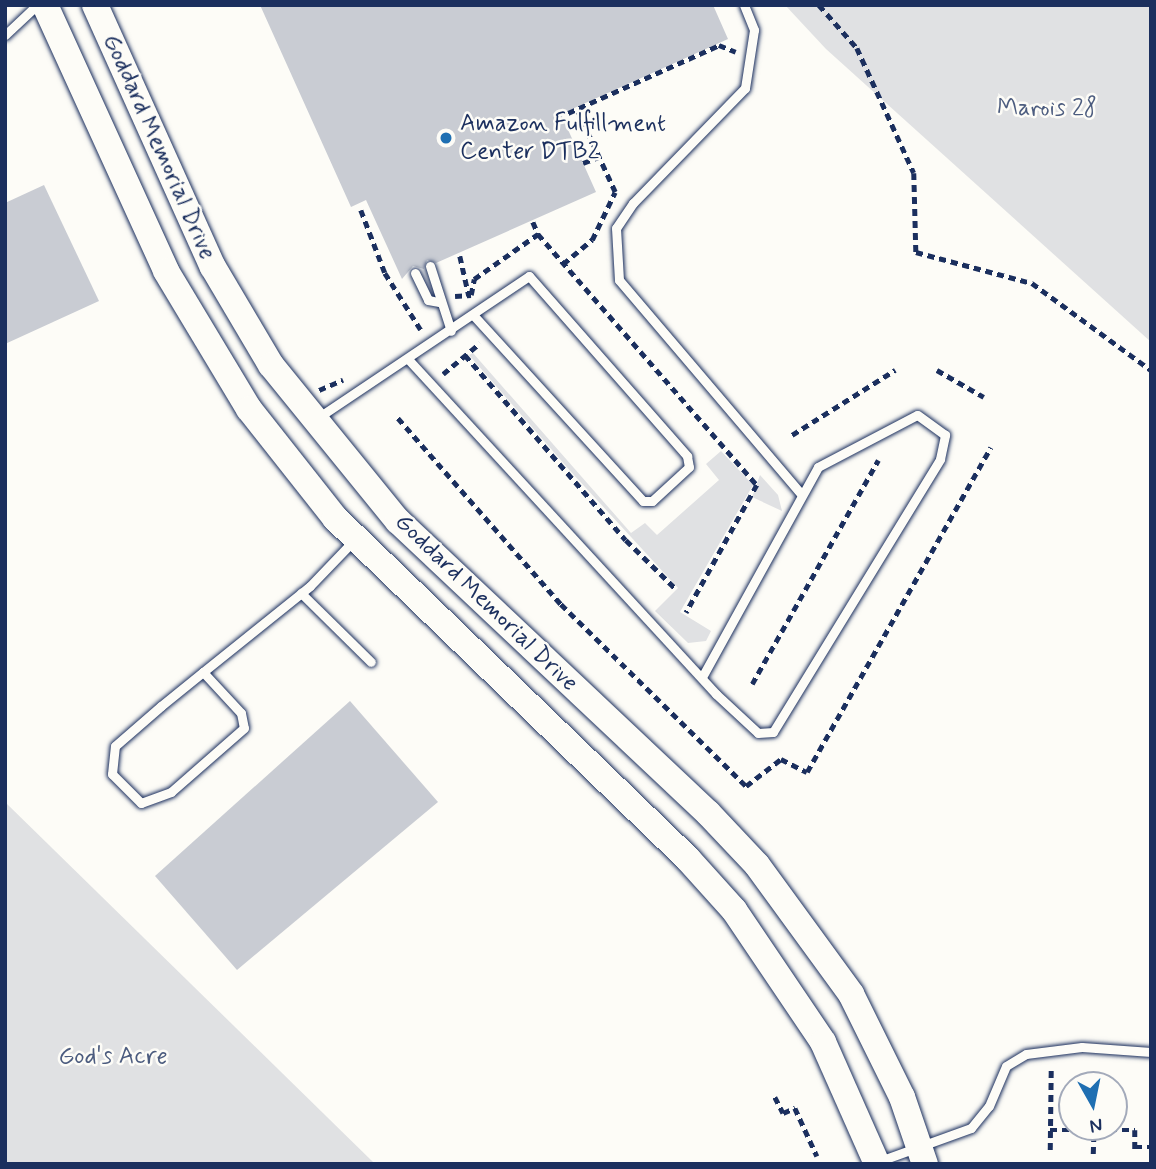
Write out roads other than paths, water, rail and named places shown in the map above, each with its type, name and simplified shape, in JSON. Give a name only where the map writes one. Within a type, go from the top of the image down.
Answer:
[{"type":"main road","name":"Goddard Memorial Drive","points":[[45,5],[128,192],[187,310],[256,418],[356,538],[688,859],[734,910],[823,1042],[877,1163]]},
{"type":"main road","name":"Goddard Memorial Drive","points":[[95,5],[213,267],[271,365],[398,521],[708,813],[757,865],[851,994],[902,1097],[923,1156]]},
{"type":"lane","points":[[5,35],[37,5]]},
{"type":"lane","points":[[744,5],[754,30],[745,88],[633,203],[616,228],[619,280],[802,495]]},
{"type":"lane","points":[[430,266],[442,292],[438,302],[451,331]]},
{"type":"lane","points":[[415,273],[428,300],[438,302]]},
{"type":"lane","points":[[314,420],[474,316],[528,276],[687,456],[689,467],[652,501],[643,501],[474,316]]},
{"type":"lane","points":[[408,359],[702,677],[758,733],[773,732],[940,459],[945,435],[917,415],[818,467],[702,677]]},
{"type":"lane","points":[[203,672],[241,713],[244,728],[171,792],[141,803],[112,774],[115,746],[203,672],[301,593],[356,538]]},
{"type":"lane","points":[[301,593],[371,662]]},
{"type":"lane","points":[[877,1163],[923,1156],[971,1128],[989,1106],[1006,1066],[1026,1054],[1082,1047],[1151,1052]]},
{"type":"place","name":"Amazon Fulfillment Center DTB2","points":[[446,138]]},
{"type":"park label","name":"Marois 28","points":[[1047,109]]},
{"type":"park label","name":"God's Acre","points":[[113,1057]]}]
